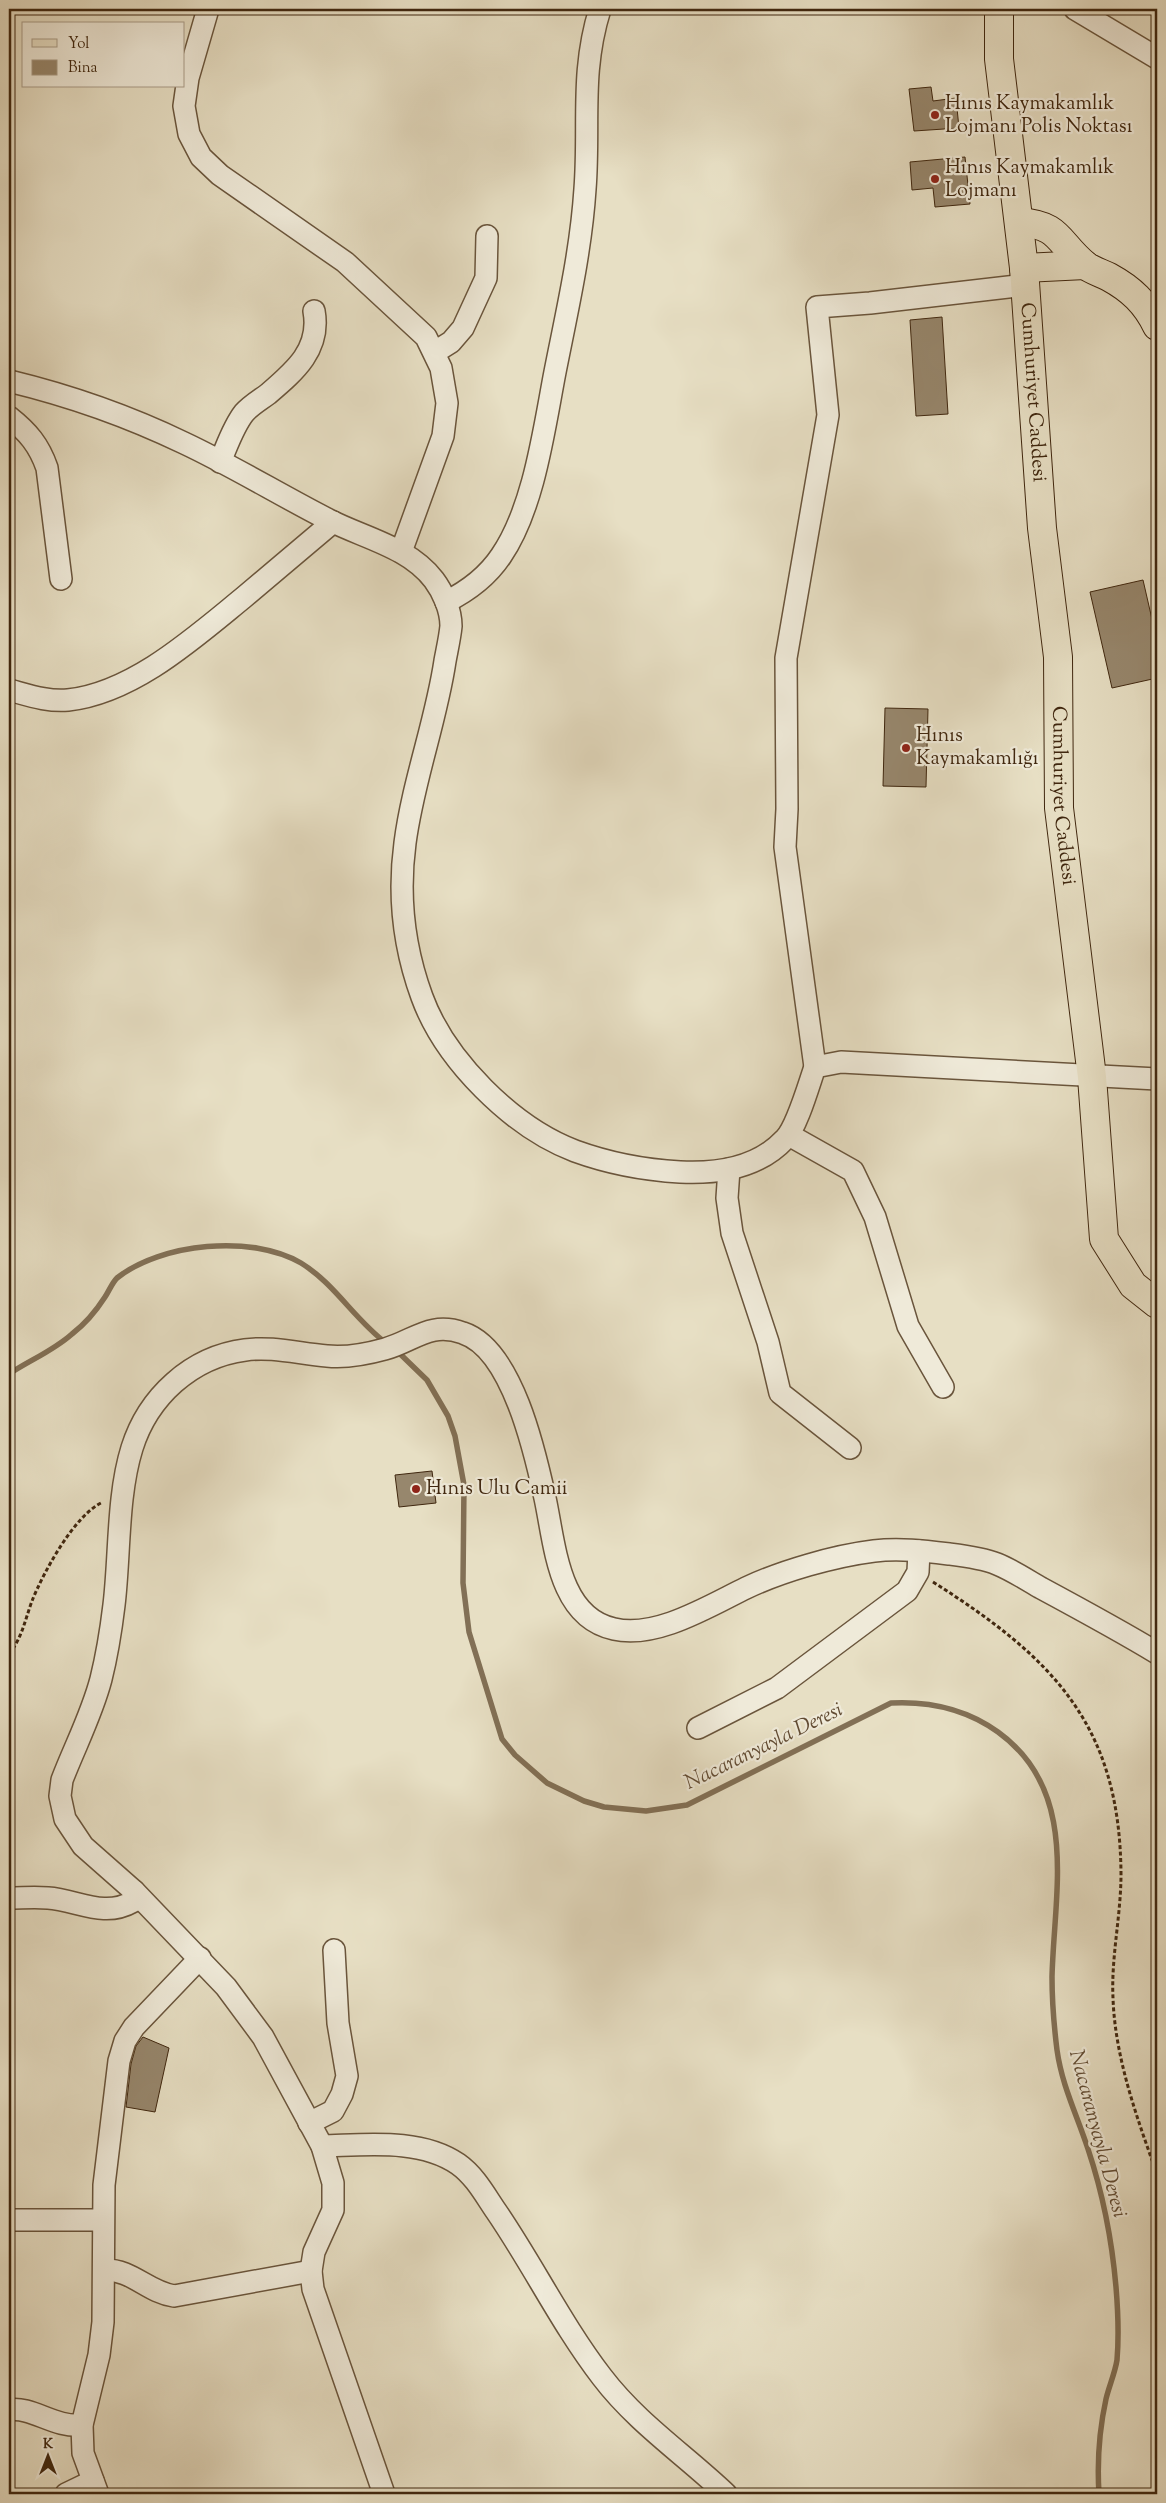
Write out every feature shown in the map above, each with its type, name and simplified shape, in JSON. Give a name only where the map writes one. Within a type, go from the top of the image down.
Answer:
[{"type":"main road","name":"Cumhuriyet Caddesi","points":[[999,9],[999,59],[1019,222],[1042,528],[1058,656],[1059,808],[1092,1077],[1104,1239],[1133,1285],[1157,1304]]},
{"type":"main road","points":[[1019,222],[1033,223],[1053,230],[1085,265],[1109,277],[1136,295],[1148,308],[1157,326]]},
{"type":"main road","points":[[1024,277],[1085,265]]},
{"type":"street","points":[[208,9],[188,78],[184,106],[189,134],[201,157],[220,175],[345,262],[426,337],[435,352],[445,386],[446,420],[438,453],[401,552]]},
{"type":"street","points":[[446,602],[473,586],[502,556],[521,514],[540,454],[582,223],[587,151],[586,72],[592,38],[600,9]]},
{"type":"street","points":[[1074,9],[1157,58]]},
{"type":"street","points":[[435,352],[451,342],[463,328],[486,278],[487,236]]},
{"type":"street","points":[[9,381],[58,392],[182,442],[333,522],[401,552],[420,565],[435,581],[446,602],[451,623],[442,686],[416,784],[405,842],[402,887],[404,923],[410,961],[423,1001],[440,1037],[467,1072],[496,1101],[536,1130],[571,1150],[611,1162],[655,1170],[699,1173],[729,1169],[753,1162],[774,1149],[789,1136],[815,1067],[784,847],[787,809],[786,658],[828,415],[817,306],[870,303],[1024,277]]},
{"type":"street","points":[[220,462],[235,427],[245,411],[267,395],[306,358],[316,331],[314,311]]},
{"type":"street","points":[[9,417],[30,433],[43,456],[47,468],[61,579]]},
{"type":"street","points":[[9,690],[45,699],[66,700],[93,696],[118,686],[187,646],[333,522]]},
{"type":"street","points":[[815,1067],[841,1062],[1157,1079]]},
{"type":"street","points":[[789,1136],[852,1172],[875,1217],[908,1326],[943,1387]]},
{"type":"street","points":[[729,1169],[728,1198],[732,1233],[768,1342],[780,1393],[850,1448]]},
{"type":"street","points":[[384,2494],[313,2289],[314,2252],[333,2210],[333,2183],[322,2146],[263,2037],[226,1987],[134,1891],[83,1846],[65,1819],[60,1796],[62,1780],[86,1724],[104,1665],[114,1603],[124,1498],[132,1448],[148,1414],[166,1389],[191,1368],[221,1355],[245,1350],[272,1349],[338,1357],[388,1348],[431,1329],[449,1329],[465,1333],[483,1343],[496,1358],[510,1383],[523,1419],[543,1491],[561,1575],[573,1599],[587,1617],[605,1627],[618,1630],[642,1631],[672,1622],[753,1585],[831,1560],[874,1551],[919,1551],[971,1557],[997,1564],[1101,1620],[1157,1653]]},
{"type":"street","points":[[698,1728],[777,1688],[907,1591],[918,1572],[919,1551]]},
{"type":"street","points":[[9,1898],[49,1898],[93,1908],[120,1909],[132,1902],[134,1891]]},
{"type":"street","points":[[309,2123],[333,2111],[342,2094],[347,2076],[338,2023],[334,1950]]},
{"type":"street","points":[[66,2494],[96,2488],[83,2453],[82,2425],[99,2355],[103,2322],[104,2270],[102,2220],[114,2091],[119,2061],[126,2041],[134,2027],[200,1958]]},
{"type":"street","points":[[322,2146],[410,2147],[444,2156],[469,2172],[528,2260],[584,2353],[604,2379],[647,2427],[726,2494]]},
{"type":"street","points":[[9,2220],[102,2220]]},
{"type":"street","points":[[104,2270],[128,2274],[152,2290],[174,2296],[312,2271]]},
{"type":"street","points":[[9,2410],[21,2410],[68,2426],[82,2425]]},
{"type":"path","points":[[9,1654],[20,1636],[40,1583],[62,1545],[96,1505],[111,1498],[124,1498]]},
{"type":"path","points":[[918,1572],[981,1614],[1041,1664],[1058,1681],[1081,1713],[1105,1762],[1114,1796],[1121,1873],[1121,1902],[1113,1959],[1115,2024],[1135,2106],[1157,2174]]},
{"type":"building","name":"Hınıs Kaymakamlık Lojmanı Polis Noktası","points":[[931,87],[933,101],[956,98],[959,128],[914,131],[909,89]]},
{"type":"building","name":"Hınıs Kaymakamlık Lojmanı","points":[[965,157],[970,204],[935,207],[933,188],[912,190],[910,162]]},
{"type":"building","points":[[942,317],[948,414],[916,416],[910,320]]},
{"type":"building","points":[[1143,580],[1157,641],[1157,678],[1112,688],[1090,592]]},
{"type":"building","name":"Hınıs Kaymakamlığı","points":[[885,708],[928,709],[926,787],[883,786]]},
{"type":"building","name":"Hınıs Ulu Camii","points":[[432,1471],[436,1503],[399,1507],[395,1475]]},
{"type":"building","points":[[143,2037],[169,2048],[155,2112],[126,2107],[131,2064],[136,2046]]},
{"type":"waterway","name":"Nacaranyayla Deresi","points":[[9,1374],[65,1340],[77,1330],[98,1307],[117,1278],[136,1266],[157,1257],[207,1246],[258,1248],[281,1254],[301,1263],[324,1281],[364,1324],[386,1343]]},
{"type":"waterway","name":"Nacaranyayla Deresi","points":[[396,1350],[427,1380],[448,1416],[455,1436],[464,1485],[463,1583],[469,1632],[502,1739],[515,1755],[547,1783],[584,1801],[604,1807],[646,1811],[687,1805],[891,1703],[934,1705],[973,1717],[998,1732],[1024,1756],[1041,1783],[1052,1813],[1056,1845],[1057,1878],[1052,1977],[1053,2014],[1057,2050],[1066,2088],[1098,2183],[1112,2252],[1116,2287],[1117,2360],[1106,2399],[1100,2435],[1098,2458],[1099,2494]]},
{"type":"place","name":"Hınıs Kaymakamlık Lojmanı Polis Noktası","points":[[935,115]]},
{"type":"place","name":"Hınıs Kaymakamlık Lojmanı","points":[[935,179]]},
{"type":"place","name":"Hınıs Kaymakamlığı","points":[[906,748]]},
{"type":"place","name":"Hınıs Ulu Camii","points":[[416,1489]]}]
